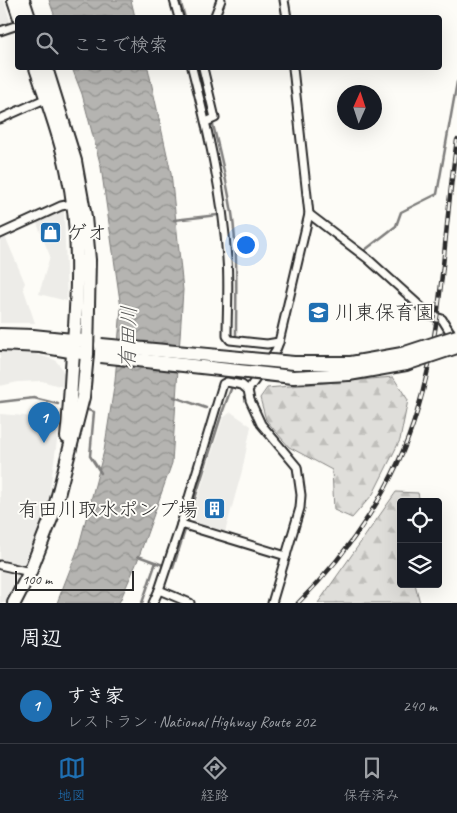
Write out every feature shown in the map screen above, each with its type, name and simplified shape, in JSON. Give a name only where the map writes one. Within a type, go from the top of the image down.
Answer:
[{"type":"highway","points":[[14,0],[19,15]]},
{"type":"highway","points":[[24,0],[28,15]]},
{"type":"highway","points":[[37,70],[51,97]]},
{"type":"highway","points":[[14,603],[30,572],[54,511],[83,397],[78,265],[78,202],[68,170],[46,70]]},
{"type":"highway","points":[[0,335],[293,377],[349,374],[457,347]]},
{"type":"highway","points":[[101,350],[294,363],[351,363],[404,359],[457,336]]},
{"type":"highway","points":[[0,344],[81,347]]},
{"type":"street","points":[[174,0],[178,15]]},
{"type":"street","points":[[215,15],[221,0]]},
{"type":"street","points":[[284,0],[286,15]]},
{"type":"street","points":[[0,31],[15,26]]},
{"type":"street","points":[[193,70],[206,122],[222,209],[228,262],[227,336],[230,340],[267,344],[278,342]]},
{"type":"street","points":[[203,70],[215,118],[206,122]]},
{"type":"street","points":[[248,390],[276,350],[309,214],[293,70]]},
{"type":"street","points":[[0,119],[51,97]]},
{"type":"street","points":[[0,234],[61,206],[78,202]]},
{"type":"street","points":[[309,214],[390,278],[430,315],[442,319],[457,343]]},
{"type":"street","points":[[153,603],[160,590],[223,384],[227,382],[242,385],[248,390],[250,400],[261,424],[296,467],[301,495],[300,508],[272,603]]},
{"type":"street","points":[[181,524],[286,556]]},
{"type":"street","points":[[0,565],[30,572]]},
{"type":"street","points":[[160,590],[190,603]]},
{"type":"shaded area","points":[[0,0],[4,0],[10,21],[0,27]]},
{"type":"shaded area","points":[[64,211],[67,301],[39,294],[50,256],[36,221]]},
{"type":"shaded area","points":[[5,236],[25,283],[23,287],[35,323],[0,323],[0,238]]},
{"type":"shaded area","points":[[0,352],[36,354],[55,360],[61,367],[64,375],[63,387],[42,381],[18,382],[0,386]]},
{"type":"shaded area","points":[[231,412],[251,426],[242,471],[225,532],[190,522],[223,418]]},
{"type":"shaded area","points":[[0,414],[25,416],[59,427],[47,510],[21,577],[5,603],[0,603]]},
{"type":"green space","points":[[393,377],[408,400],[400,440],[373,494],[352,518],[334,510],[332,470],[289,447],[266,420],[260,398],[267,388]]},
{"type":"green space","points":[[396,492],[418,493],[419,498],[397,498],[397,588],[416,588],[420,603],[318,603]]},
{"type":"water","points":[[49,0],[131,0],[135,15],[54,15]]},
{"type":"water","name":"有田川","points":[[73,70],[148,70],[171,173],[183,290],[172,463],[137,562],[119,603],[57,603],[78,549],[104,451],[115,381],[121,308],[101,167],[82,94]]},
{"type":"waterway","points":[[180,0],[184,15]]},
{"type":"waterway","points":[[199,70],[221,158],[232,213],[236,258],[236,335]]},
{"type":"waterway","points":[[365,250],[396,226],[401,212],[437,194],[457,82]]},
{"type":"waterway","points":[[174,220],[218,215]]},
{"type":"waterway","points":[[170,567],[173,568],[231,389]]},
{"type":"waterway","points":[[174,397],[206,408]]},
{"type":"waterway","points":[[0,402],[34,398],[58,404]]},
{"type":"waterway","points":[[88,410],[94,412],[90,456],[101,473]]},
{"type":"waterway","points":[[138,556],[163,565]]},
{"type":"waterway","points":[[142,603],[156,562]]},
{"type":"railway","points":[[298,603],[336,561],[370,515],[397,464],[417,412],[433,345],[457,140]]},
{"type":"place","name":"ゲオ","points":[[51,232]]},
{"type":"place","name":"川東保育園","points":[[319,312]]},
{"type":"place","name":"すき家","points":[[44,443]]},
{"type":"place","name":"有田川取水ポンプ場","points":[[214,509]]}]
